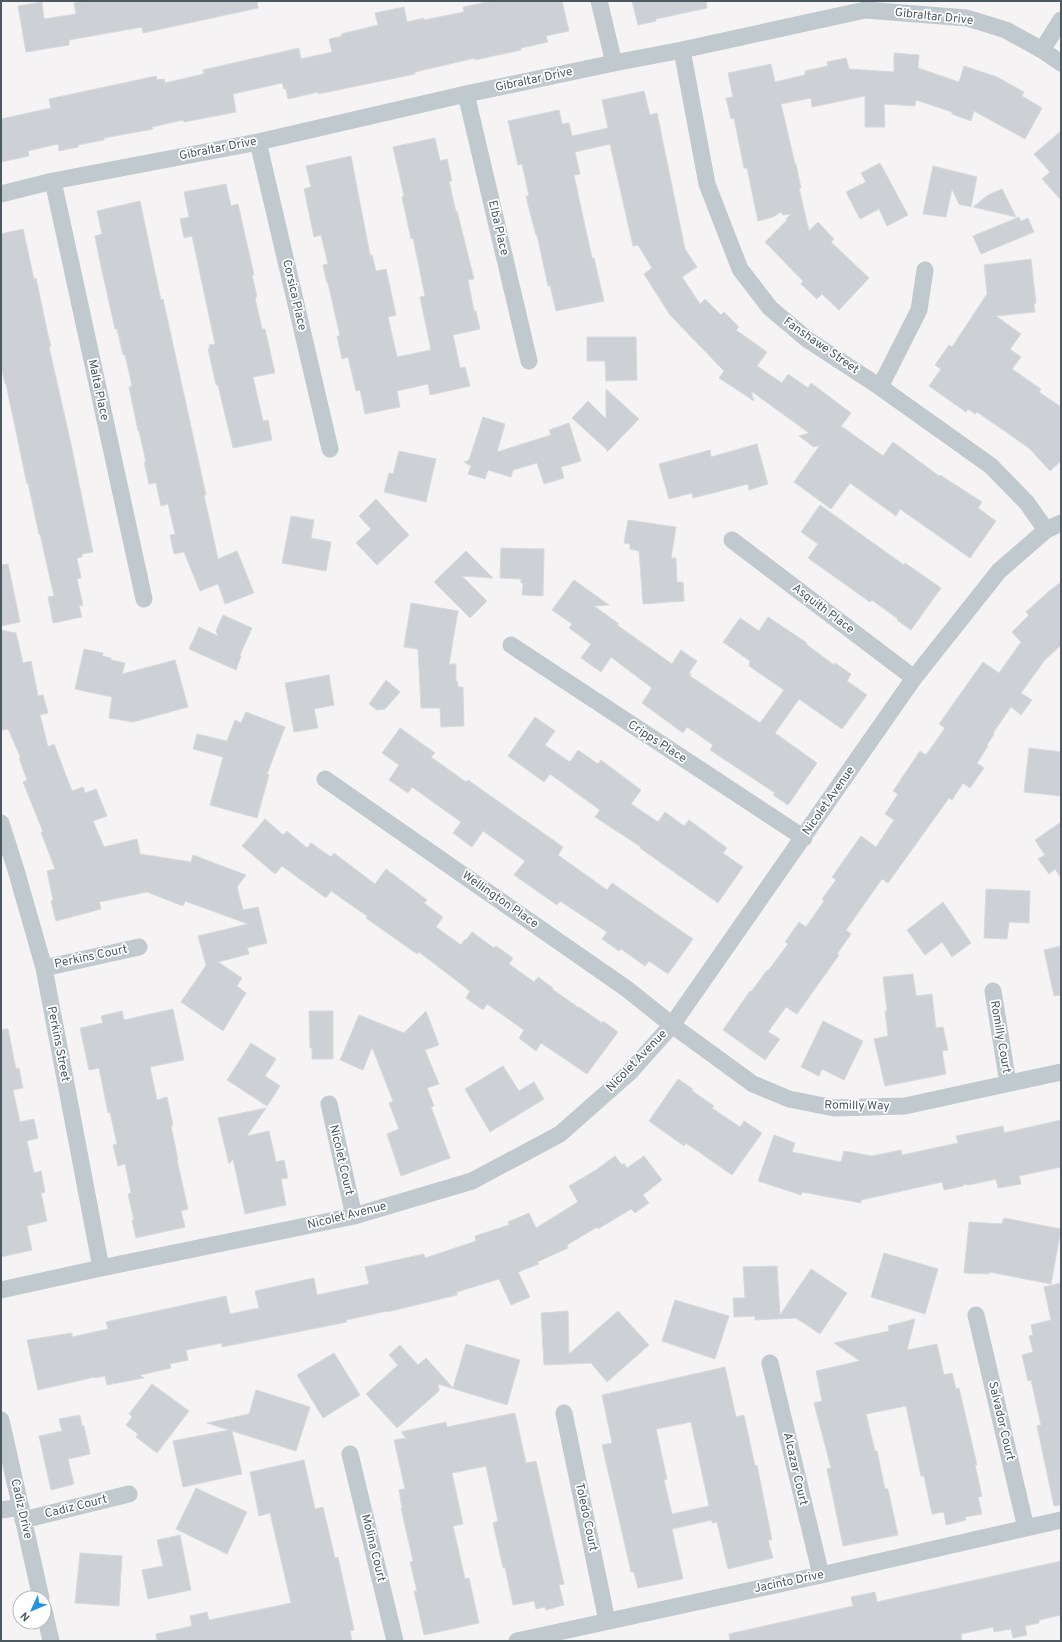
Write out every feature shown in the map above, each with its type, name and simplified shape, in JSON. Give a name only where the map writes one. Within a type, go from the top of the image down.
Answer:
[{"type":"street","points":[[599,1],[614,63]]},
{"type":"street","name":"Gibraltar Drive","points":[[1,194],[53,181],[258,142],[466,94],[682,50],[865,10],[968,18],[1006,30],[1042,50],[1061,63]]},
{"type":"street","points":[[1042,50],[1061,20]]},
{"type":"street","name":"Fanshawe Street","points":[[682,50],[707,184],[740,269],[770,308],[808,340],[880,387],[991,466],[1027,503],[1054,526]]},
{"type":"street","name":"Elba Place","points":[[466,94],[529,361]]},
{"type":"street","name":"Corsica Place","points":[[258,142],[330,449]]},
{"type":"street","name":"Malta Place","points":[[53,181],[144,599]]},
{"type":"street","points":[[880,387],[919,310],[925,270]]},
{"type":"street","name":"Nicolet Avenue","points":[[1,1290],[354,1216],[472,1182],[560,1134],[629,1073],[672,1025],[804,838],[914,678],[999,571],[1054,526]]},
{"type":"street","name":"Asquith Place","points":[[732,540],[914,678]]},
{"type":"street","name":"Cripps Place","points":[[511,645],[804,838]]},
{"type":"street","name":"Wellington Place","points":[[325,779],[628,989],[672,1025]]},
{"type":"street","name":"Perkins Street","points":[[1,824],[16,870],[44,968],[101,1268]]},
{"type":"street","name":"Perkins Court","points":[[44,968],[139,947]]},
{"type":"street","name":"Romilly Court","points":[[993,991],[1008,1083]]},
{"type":"street","name":"Romilly Way","points":[[672,1025],[753,1084],[789,1099],[834,1108],[905,1106],[1061,1072]]},
{"type":"street","name":"Nicolet Court","points":[[329,1104],[354,1216]]},
{"type":"street","name":"Salvador Court","points":[[976,1315],[1026,1528]]},
{"type":"street","name":"Alcazar Court","points":[[770,1363],[821,1575]]},
{"type":"street","name":"Toledo Court","points":[[564,1413],[608,1621]]},
{"type":"street","name":"Cadiz Drive","points":[[1,1420],[39,1590]]},
{"type":"street","name":"Molina Court","points":[[350,1454],[396,1641]]},
{"type":"street","name":"Cadiz Court","points":[[1,1510],[22,1514],[129,1494]]},
{"type":"street","name":"Jacinto Drive","points":[[517,1641],[821,1575],[1061,1520]]},
{"type":"street","points":[[49,1630],[51,1641]]},
{"type":"building","points":[[84,1],[257,1],[258,8],[143,33],[142,27],[69,40],[69,45],[26,52],[18,6],[42,2],[44,19],[76,14],[74,3]]},
{"type":"building","points":[[492,1],[562,1],[569,31],[546,36],[548,42],[521,48],[521,50],[475,60],[475,58],[415,72],[415,74],[318,94],[318,92],[288,99],[286,89],[284,89],[282,83],[233,94],[236,112],[184,122],[183,120],[152,127],[153,129],[104,138],[104,140],[78,145],[78,147],[59,151],[58,144],[28,151],[29,156],[1,162],[1,119],[51,108],[49,99],[156,76],[157,80],[164,79],[165,83],[204,74],[203,70],[299,48],[301,59],[332,52],[329,39],[342,36],[341,34],[378,25],[375,13],[404,7],[407,22],[464,12],[463,7]]},
{"type":"building","points":[[632,1],[706,1],[707,8],[656,19],[656,21],[638,25]]},
{"type":"building","points":[[894,53],[919,55],[918,68],[959,82],[964,66],[997,77],[1024,92],[1022,96],[1042,108],[1025,139],[974,111],[971,121],[952,114],[952,112],[916,100],[915,106],[884,104],[885,127],[865,127],[865,96],[812,107],[811,98],[781,104],[796,164],[801,188],[799,188],[809,231],[818,222],[834,239],[831,242],[869,278],[839,310],[822,294],[817,299],[801,284],[803,281],[765,242],[791,214],[783,215],[781,212],[773,217],[758,221],[747,168],[744,168],[734,118],[731,119],[726,98],[733,97],[728,73],[771,64],[775,82],[805,75],[805,71],[828,66],[827,62],[846,58],[849,69],[894,72]]},
{"type":"building","points":[[644,91],[650,115],[657,113],[685,249],[697,267],[682,277],[700,304],[705,299],[721,315],[724,312],[739,327],[736,330],[767,352],[757,366],[782,383],[788,374],[808,388],[811,383],[851,413],[841,426],[883,456],[893,442],[939,476],[940,475],[982,502],[978,508],[996,521],[970,558],[900,509],[896,516],[850,483],[831,509],[794,482],[820,445],[814,447],[799,436],[809,433],[751,391],[754,401],[719,378],[724,371],[670,315],[644,274],[652,268],[638,245],[633,246],[610,144],[575,152],[580,174],[574,175],[592,258],[594,258],[604,301],[556,311],[550,285],[548,286],[537,235],[529,209],[526,196],[529,196],[522,164],[518,165],[508,121],[559,110],[562,124],[569,123],[572,136],[608,128],[602,100]]},
{"type":"building","points":[[1061,131],[1061,200],[1042,179],[1050,172],[1034,154]]},
{"type":"building","points":[[435,138],[440,161],[447,159],[452,181],[449,181],[474,279],[468,280],[474,311],[476,311],[480,329],[453,335],[460,368],[465,367],[470,386],[430,395],[428,384],[397,391],[400,407],[365,414],[360,390],[356,391],[348,357],[342,359],[337,336],[340,336],[323,265],[328,264],[321,235],[314,237],[304,189],[311,187],[306,166],[351,156],[370,255],[372,255],[376,271],[386,269],[396,315],[388,317],[397,357],[431,350],[420,297],[425,296],[413,238],[411,239],[402,197],[404,196],[393,147]]},
{"type":"building","points":[[880,163],[908,215],[887,226],[879,209],[860,219],[846,192],[866,182],[861,173]]},
{"type":"building","points":[[933,166],[977,177],[971,207],[959,204],[952,189],[946,217],[923,214]]},
{"type":"building","points":[[226,184],[231,206],[238,204],[254,275],[252,275],[257,297],[255,298],[262,329],[265,329],[275,373],[253,377],[263,421],[268,420],[272,440],[233,448],[208,349],[210,348],[209,345],[215,344],[192,236],[184,238],[180,219],[189,217],[184,192]]},
{"type":"building","points":[[1002,189],[1016,217],[973,207],[988,195]]},
{"type":"building","points":[[140,201],[206,495],[204,495],[218,559],[237,551],[254,593],[225,604],[218,584],[200,591],[184,552],[174,554],[170,535],[175,534],[168,504],[161,506],[156,483],[149,484],[144,462],[146,462],[129,387],[132,386],[125,355],[123,355],[117,329],[115,329],[99,257],[95,236],[102,234],[97,211]]},
{"type":"building","points":[[1019,217],[1021,221],[1028,218],[1034,232],[981,254],[973,236]]},
{"type":"building","points":[[23,229],[34,279],[36,278],[51,346],[49,347],[93,552],[82,554],[82,557],[77,558],[81,578],[77,579],[83,605],[79,606],[82,617],[53,623],[48,597],[54,596],[1,366],[1,234]]},
{"type":"building","points":[[1031,259],[1036,303],[1034,304],[1035,312],[996,316],[1021,334],[1010,349],[1021,357],[1012,369],[1041,389],[1039,392],[1061,407],[1061,461],[1050,471],[1030,449],[1009,434],[977,412],[975,414],[968,409],[966,412],[929,386],[941,369],[935,365],[949,345],[952,347],[987,294],[984,265]]},
{"type":"building","points":[[587,337],[636,337],[637,380],[606,381],[605,361],[587,361]]},
{"type":"building","points":[[606,389],[639,419],[607,452],[607,450],[572,418],[588,401],[606,419]]},
{"type":"building","points":[[483,417],[505,424],[497,452],[551,435],[549,430],[569,423],[581,461],[561,467],[564,478],[544,484],[537,463],[513,470],[511,477],[488,470],[485,479],[468,474],[471,466],[464,462],[469,460]]},
{"type":"building","points":[[757,444],[768,484],[749,490],[748,484],[693,498],[692,493],[669,499],[659,464],[710,450],[711,457]]},
{"type":"building","points":[[399,451],[436,459],[426,502],[384,492],[389,473],[393,474]]},
{"type":"building","points":[[376,499],[409,535],[377,565],[356,543],[371,529],[359,516]]},
{"type":"building","points":[[820,505],[904,565],[905,563],[941,588],[911,630],[872,600],[870,602],[808,558],[818,544],[801,532]]},
{"type":"building","points":[[291,516],[314,520],[311,538],[331,542],[326,571],[282,563]]},
{"type":"building","points":[[628,520],[676,527],[671,558],[676,558],[677,582],[683,582],[684,601],[643,604],[639,551],[630,549],[630,544],[624,543]]},
{"type":"building","points":[[501,548],[544,549],[543,596],[522,595],[523,583],[521,583],[521,579],[500,578]]},
{"type":"building","points":[[466,551],[493,578],[462,576],[487,601],[470,618],[434,582]]},
{"type":"building","points":[[8,564],[20,622],[1,626],[1,565]]},
{"type":"building","points":[[574,580],[609,605],[594,606],[619,624],[617,625],[672,664],[681,650],[697,661],[689,673],[691,674],[690,676],[760,723],[784,690],[749,666],[750,661],[723,642],[740,618],[759,631],[768,617],[807,643],[806,644],[834,665],[835,663],[851,674],[847,681],[867,695],[842,729],[799,699],[775,733],[817,763],[788,805],[773,795],[775,793],[710,750],[713,745],[687,727],[683,733],[642,703],[652,688],[611,657],[601,672],[581,658],[591,644],[569,628],[572,624],[552,610]]},
{"type":"building","points":[[1061,582],[1061,645],[1044,661],[1021,693],[1032,700],[1021,715],[1011,707],[993,733],[994,734],[987,745],[988,746],[977,763],[984,768],[970,788],[963,783],[952,800],[949,798],[888,883],[882,879],[846,930],[851,934],[837,954],[839,955],[797,1014],[786,1007],[768,1032],[780,1039],[765,1060],[723,1030],[750,991],[751,992],[767,970],[768,971],[788,944],[785,942],[799,922],[806,927],[824,901],[822,899],[836,880],[832,877],[861,836],[876,847],[894,820],[885,814],[898,794],[893,791],[920,751],[926,755],[945,728],[939,724],[983,662],[999,673],[1021,642],[1012,632],[1029,615],[1026,612]]},
{"type":"building","points":[[411,603],[458,611],[449,664],[456,664],[456,681],[458,682],[458,687],[463,687],[464,726],[441,727],[440,708],[421,708],[418,649],[404,647]]},
{"type":"building","points":[[223,615],[252,628],[240,655],[241,656],[236,670],[189,649],[199,627],[218,636],[216,631]]},
{"type":"building","points":[[1,630],[16,633],[23,663],[31,661],[38,696],[43,695],[48,713],[40,715],[48,747],[54,744],[72,791],[83,787],[85,793],[96,789],[107,816],[93,821],[104,847],[137,839],[140,854],[191,862],[193,855],[246,875],[237,887],[243,910],[258,907],[267,943],[247,948],[249,954],[218,962],[242,978],[237,986],[246,993],[223,1031],[181,1002],[207,964],[206,965],[198,936],[248,924],[185,901],[183,906],[147,892],[99,902],[101,909],[56,921],[51,901],[53,900],[47,871],[55,869],[41,832],[43,832],[23,782],[27,780],[19,758],[21,758],[8,729],[1,730]]},
{"type":"building","points":[[84,649],[103,653],[102,656],[111,658],[111,660],[125,663],[122,674],[175,660],[188,707],[133,722],[109,718],[112,697],[75,689]]},
{"type":"building","points":[[329,675],[334,705],[314,709],[318,728],[294,732],[285,683]]},
{"type":"building","points":[[386,680],[400,692],[385,709],[377,710],[369,704]]},
{"type":"building","points":[[246,712],[285,727],[267,774],[269,775],[257,818],[210,805],[223,757],[193,749],[197,734],[227,741],[235,720],[241,723]]},
{"type":"building","points":[[535,717],[555,731],[545,745],[570,762],[578,750],[598,764],[601,760],[641,790],[631,804],[658,822],[665,812],[684,826],[689,820],[727,848],[723,853],[743,867],[718,903],[640,848],[641,847],[595,817],[600,810],[550,774],[544,782],[508,756]]},
{"type":"building","points":[[400,728],[435,753],[431,757],[466,782],[468,780],[563,847],[558,855],[607,890],[612,883],[693,939],[668,974],[649,961],[645,966],[621,949],[619,951],[602,939],[607,932],[560,901],[557,905],[514,875],[525,861],[483,831],[472,847],[453,833],[461,822],[412,787],[408,793],[389,780],[399,765],[382,753]]},
{"type":"building","points":[[1029,748],[1061,752],[1061,796],[1024,792]]},
{"type":"building","points":[[265,819],[283,835],[287,831],[307,848],[311,843],[331,857],[334,853],[375,884],[386,869],[427,900],[424,903],[443,917],[436,927],[461,945],[472,932],[494,948],[496,946],[513,958],[509,964],[534,982],[538,977],[579,1008],[602,1023],[603,1021],[618,1032],[587,1074],[541,1043],[536,1051],[519,1038],[524,1030],[487,1004],[483,1010],[466,998],[470,991],[419,952],[417,954],[331,891],[326,898],[282,866],[275,874],[242,846]]},
{"type":"building","points":[[1061,822],[1061,878],[1055,869],[1049,874],[1038,859],[1045,855],[1035,840]]},
{"type":"building","points":[[986,889],[1030,891],[1029,923],[1009,922],[1007,939],[984,938]]},
{"type":"building","points":[[943,902],[971,943],[952,957],[942,942],[925,955],[907,930]]},
{"type":"building","points":[[1061,946],[1061,995],[1054,996],[1044,950]]},
{"type":"building","points":[[913,974],[916,996],[932,994],[936,1028],[943,1027],[948,1050],[942,1051],[946,1074],[885,1086],[874,1039],[888,1036],[883,977]]},
{"type":"building","points":[[173,1009],[184,1060],[150,1067],[157,1100],[167,1097],[173,1125],[171,1126],[177,1160],[188,1209],[181,1211],[185,1227],[136,1238],[132,1220],[134,1220],[128,1194],[131,1193],[125,1164],[118,1166],[113,1145],[117,1144],[110,1112],[108,1113],[99,1068],[89,1070],[80,1028],[103,1023],[101,1016],[122,1011],[124,1020]]},
{"type":"building","points":[[309,1011],[333,1011],[333,1059],[312,1059],[312,1048],[310,1048]]},
{"type":"building","points":[[426,1011],[439,1045],[425,1050],[439,1084],[427,1088],[434,1106],[431,1107],[450,1158],[401,1176],[387,1134],[399,1129],[389,1103],[393,1101],[372,1047],[363,1070],[340,1060],[359,1015],[404,1033]]},
{"type":"building","points":[[823,1021],[863,1041],[844,1080],[822,1069],[819,1076],[801,1067]]},
{"type":"building","points":[[8,1029],[16,1069],[19,1068],[23,1088],[13,1090],[20,1122],[34,1119],[38,1138],[27,1141],[34,1173],[41,1171],[45,1192],[41,1193],[47,1221],[27,1226],[32,1250],[1,1257],[1,1030]]},
{"type":"building","points":[[251,1043],[276,1059],[265,1076],[280,1086],[267,1106],[227,1080]]},
{"type":"building","points":[[503,1066],[519,1091],[534,1082],[544,1099],[490,1132],[465,1089]]},
{"type":"building","points":[[678,1079],[714,1106],[712,1108],[740,1127],[744,1121],[762,1133],[732,1175],[686,1143],[684,1146],[649,1121]]},
{"type":"building","points":[[266,1108],[247,1136],[269,1131],[276,1162],[284,1160],[288,1178],[281,1179],[286,1205],[245,1214],[233,1159],[229,1164],[218,1118]]},
{"type":"building","points":[[1061,1120],[1061,1167],[1019,1176],[1021,1184],[998,1188],[996,1179],[969,1185],[964,1184],[963,1186],[944,1190],[942,1182],[861,1200],[861,1203],[802,1192],[801,1195],[758,1181],[774,1135],[795,1143],[792,1152],[841,1162],[844,1151],[872,1156],[901,1150],[902,1155],[958,1143],[956,1136],[1003,1126],[1004,1133]]},
{"type":"building","points":[[615,1156],[622,1165],[624,1163],[627,1168],[644,1156],[662,1180],[643,1195],[649,1203],[635,1213],[631,1209],[598,1229],[597,1227],[567,1245],[568,1248],[537,1262],[539,1264],[518,1272],[530,1297],[511,1305],[499,1279],[457,1292],[457,1295],[387,1312],[346,1320],[347,1322],[222,1347],[222,1343],[186,1350],[188,1360],[170,1364],[171,1368],[140,1375],[144,1378],[107,1385],[105,1376],[95,1377],[38,1390],[27,1340],[72,1333],[72,1337],[108,1329],[106,1322],[226,1296],[230,1314],[259,1308],[255,1291],[314,1278],[317,1295],[369,1284],[365,1267],[424,1254],[425,1258],[476,1241],[475,1236],[509,1225],[508,1222],[529,1213],[536,1228],[578,1202],[569,1186],[596,1170]]},
{"type":"building","points":[[1004,1218],[1061,1229],[1051,1284],[989,1272],[989,1274],[964,1273],[969,1222],[1002,1224]]},
{"type":"building","points":[[884,1253],[938,1269],[925,1314],[871,1297]]},
{"type":"building","points":[[777,1266],[780,1315],[811,1269],[847,1293],[820,1334],[796,1318],[755,1320],[755,1316],[734,1317],[733,1298],[745,1298],[743,1267]]},
{"type":"building","points":[[1061,1283],[1061,1505],[1054,1506],[1037,1426],[1041,1425],[1031,1380],[1028,1381],[1022,1355],[1033,1352],[1029,1336],[1033,1335],[1031,1325],[1051,1320],[1044,1287]]},
{"type":"building","points":[[675,1300],[729,1316],[715,1359],[662,1341]]},
{"type":"building","points":[[568,1311],[569,1354],[618,1311],[649,1345],[607,1382],[591,1363],[544,1365],[541,1313]]},
{"type":"building","points":[[915,1319],[907,1350],[937,1344],[944,1375],[952,1373],[956,1389],[959,1388],[977,1465],[975,1465],[982,1496],[978,1497],[982,1514],[965,1517],[966,1520],[946,1525],[944,1512],[932,1514],[924,1476],[921,1476],[906,1406],[866,1414],[875,1451],[877,1451],[885,1489],[888,1489],[898,1535],[843,1546],[827,1469],[831,1468],[814,1403],[822,1401],[816,1371],[860,1361],[834,1343],[889,1331],[888,1326]]},
{"type":"building","points":[[466,1344],[520,1360],[507,1405],[438,1384],[439,1391],[397,1428],[366,1394],[398,1365],[389,1355],[400,1345],[418,1365],[426,1358],[453,1388]]},
{"type":"building","points":[[334,1353],[360,1395],[323,1418],[297,1375]]},
{"type":"building","points":[[725,1367],[736,1417],[744,1415],[755,1466],[757,1465],[772,1540],[768,1540],[773,1558],[728,1569],[717,1522],[712,1523],[712,1520],[672,1529],[683,1579],[638,1588],[634,1572],[631,1572],[602,1445],[612,1443],[602,1395]],"holes":[[[691,1422],[709,1506],[672,1514],[664,1480],[667,1479],[656,1429]]]},
{"type":"building","points":[[152,1384],[189,1411],[157,1453],[136,1437],[138,1434],[126,1425],[132,1417],[129,1414]]},
{"type":"building","points":[[256,1390],[310,1407],[296,1451],[232,1431],[242,1474],[183,1487],[173,1441],[229,1430],[207,1423],[249,1414]]},
{"type":"building","points":[[515,1413],[526,1463],[536,1461],[564,1584],[559,1585],[564,1605],[546,1610],[545,1607],[536,1609],[534,1601],[513,1605],[505,1567],[503,1568],[493,1523],[498,1521],[486,1466],[452,1473],[463,1524],[453,1526],[465,1579],[469,1578],[479,1623],[424,1635],[414,1591],[417,1591],[410,1562],[413,1561],[401,1508],[399,1490],[405,1489],[394,1440],[406,1438],[401,1432],[446,1422],[447,1427]]},
{"type":"building","points":[[80,1415],[90,1454],[68,1459],[74,1484],[51,1490],[39,1436],[62,1431],[59,1419]]},
{"type":"building","points":[[304,1460],[315,1509],[323,1507],[335,1558],[338,1557],[354,1630],[350,1631],[352,1641],[157,1641],[156,1634],[192,1626],[190,1616],[207,1612],[209,1620],[291,1603],[270,1513],[259,1516],[250,1472]]},
{"type":"building","points":[[196,1488],[247,1512],[227,1554],[176,1529]]},
{"type":"building","points":[[180,1535],[191,1590],[148,1599],[142,1570],[163,1566],[157,1540]]},
{"type":"building","points":[[80,1553],[122,1556],[119,1606],[75,1603]]},
{"type":"building","points":[[1061,1561],[1061,1615],[1039,1620],[1039,1623],[1025,1626],[1027,1635],[1013,1638],[1011,1629],[994,1632],[993,1627],[961,1634],[962,1641],[730,1641],[729,1634],[853,1606],[851,1597],[875,1592],[877,1602]]}]
